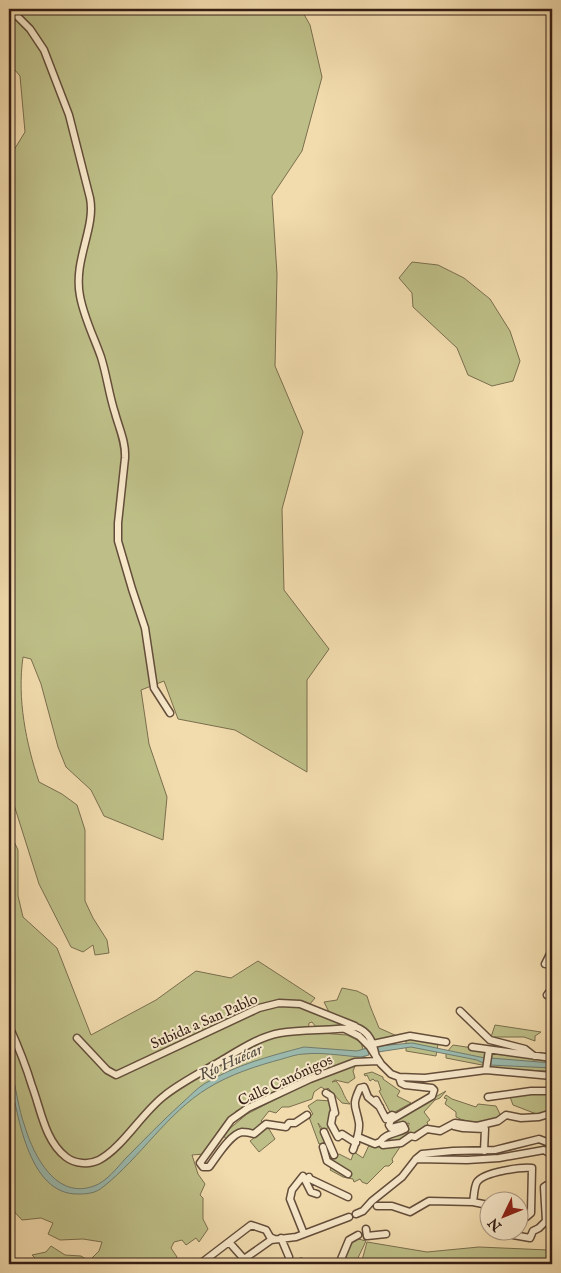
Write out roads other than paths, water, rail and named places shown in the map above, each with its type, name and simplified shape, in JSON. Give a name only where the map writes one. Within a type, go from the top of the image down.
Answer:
[{"type":"street","points":[[9,10],[30,29],[44,50],[48,66],[68,115],[92,206],[78,271],[80,295],[86,320],[103,365],[125,447],[118,541],[145,628],[154,688],[170,713]]},
{"type":"street","points":[[552,901],[552,909]]},
{"type":"street","points":[[545,964],[552,950]]},
{"type":"street","points":[[547,995],[552,988]]},
{"type":"street","name":"Subida a San Pablo","points":[[77,1038],[108,1070],[116,1075],[258,1008],[279,1003],[300,1004],[356,1027]]},
{"type":"street","points":[[460,1011],[490,1040],[525,1049],[534,1056]]},
{"type":"street","points":[[9,1026],[52,1140],[70,1160],[86,1163],[96,1161],[106,1155],[152,1106],[172,1090],[254,1042],[281,1033],[356,1027],[368,1034],[377,1059],[391,1074],[399,1077],[425,1078],[487,1068],[552,1076]]},
{"type":"street","points":[[345,1029],[371,1045],[410,1036],[446,1042]]},
{"type":"street","points":[[472,1047],[489,1052],[552,1058]]},
{"type":"street","points":[[487,1068],[489,1052]]},
{"type":"street","name":"Calle Canónigos","points":[[307,1115],[295,1124],[289,1124],[286,1127],[266,1124],[254,1134],[242,1132],[229,1141],[209,1167],[203,1167],[200,1163],[231,1120],[248,1108],[310,1079],[355,1062],[377,1059]]},
{"type":"street","points":[[326,1093],[332,1096],[335,1113],[333,1113],[331,1124],[338,1137],[342,1134],[355,1143],[375,1144],[389,1134],[405,1129],[403,1126],[391,1128],[389,1123],[395,1117],[432,1096],[434,1090],[432,1088],[405,1085],[401,1083],[399,1077]]},
{"type":"street","points":[[355,1143],[359,1124],[354,1100],[360,1088],[364,1087],[368,1097],[380,1107]]},
{"type":"street","points":[[488,1097],[531,1091],[552,1091]]},
{"type":"street","points":[[376,1100],[386,1119],[392,1115],[395,1117]]},
{"type":"street","points":[[380,1142],[383,1145],[401,1143],[427,1129],[440,1131],[450,1125],[463,1123],[477,1126],[498,1121],[506,1115],[522,1118],[540,1117],[552,1113]]},
{"type":"street","points":[[450,1125],[463,1128],[485,1129],[484,1151]]},
{"type":"street","points":[[324,1132],[334,1155]]},
{"type":"street","points":[[237,1264],[275,1239],[296,1237],[363,1211],[372,1201],[402,1177],[422,1154],[430,1152],[498,1150],[539,1139],[552,1144]]},
{"type":"street","points":[[323,1147],[327,1161],[348,1174]]},
{"type":"street","points":[[416,1159],[467,1160],[499,1158],[544,1150],[552,1155]]},
{"type":"street","points":[[473,1202],[477,1182],[485,1176],[506,1170],[532,1168],[531,1213],[528,1216]]},
{"type":"street","points":[[528,1238],[530,1238],[533,1231],[546,1221],[544,1187],[550,1183],[552,1174]]},
{"type":"street","points":[[304,1234],[290,1199],[292,1190],[303,1176],[311,1192],[318,1194]]},
{"type":"street","points":[[309,1176],[316,1183],[348,1196]]},
{"type":"street","points":[[377,1206],[392,1206],[410,1212],[429,1201],[478,1203]]},
{"type":"street","points":[[200,1264],[251,1225],[266,1230],[289,1257]]},
{"type":"street","points":[[366,1229],[368,1236],[386,1234]]},
{"type":"street","points":[[339,1264],[349,1240],[358,1235]]},
{"type":"street","points":[[229,1242],[244,1259]]},
{"type":"water label","name":"Río Huécar","points":[[230,1061]]}]
